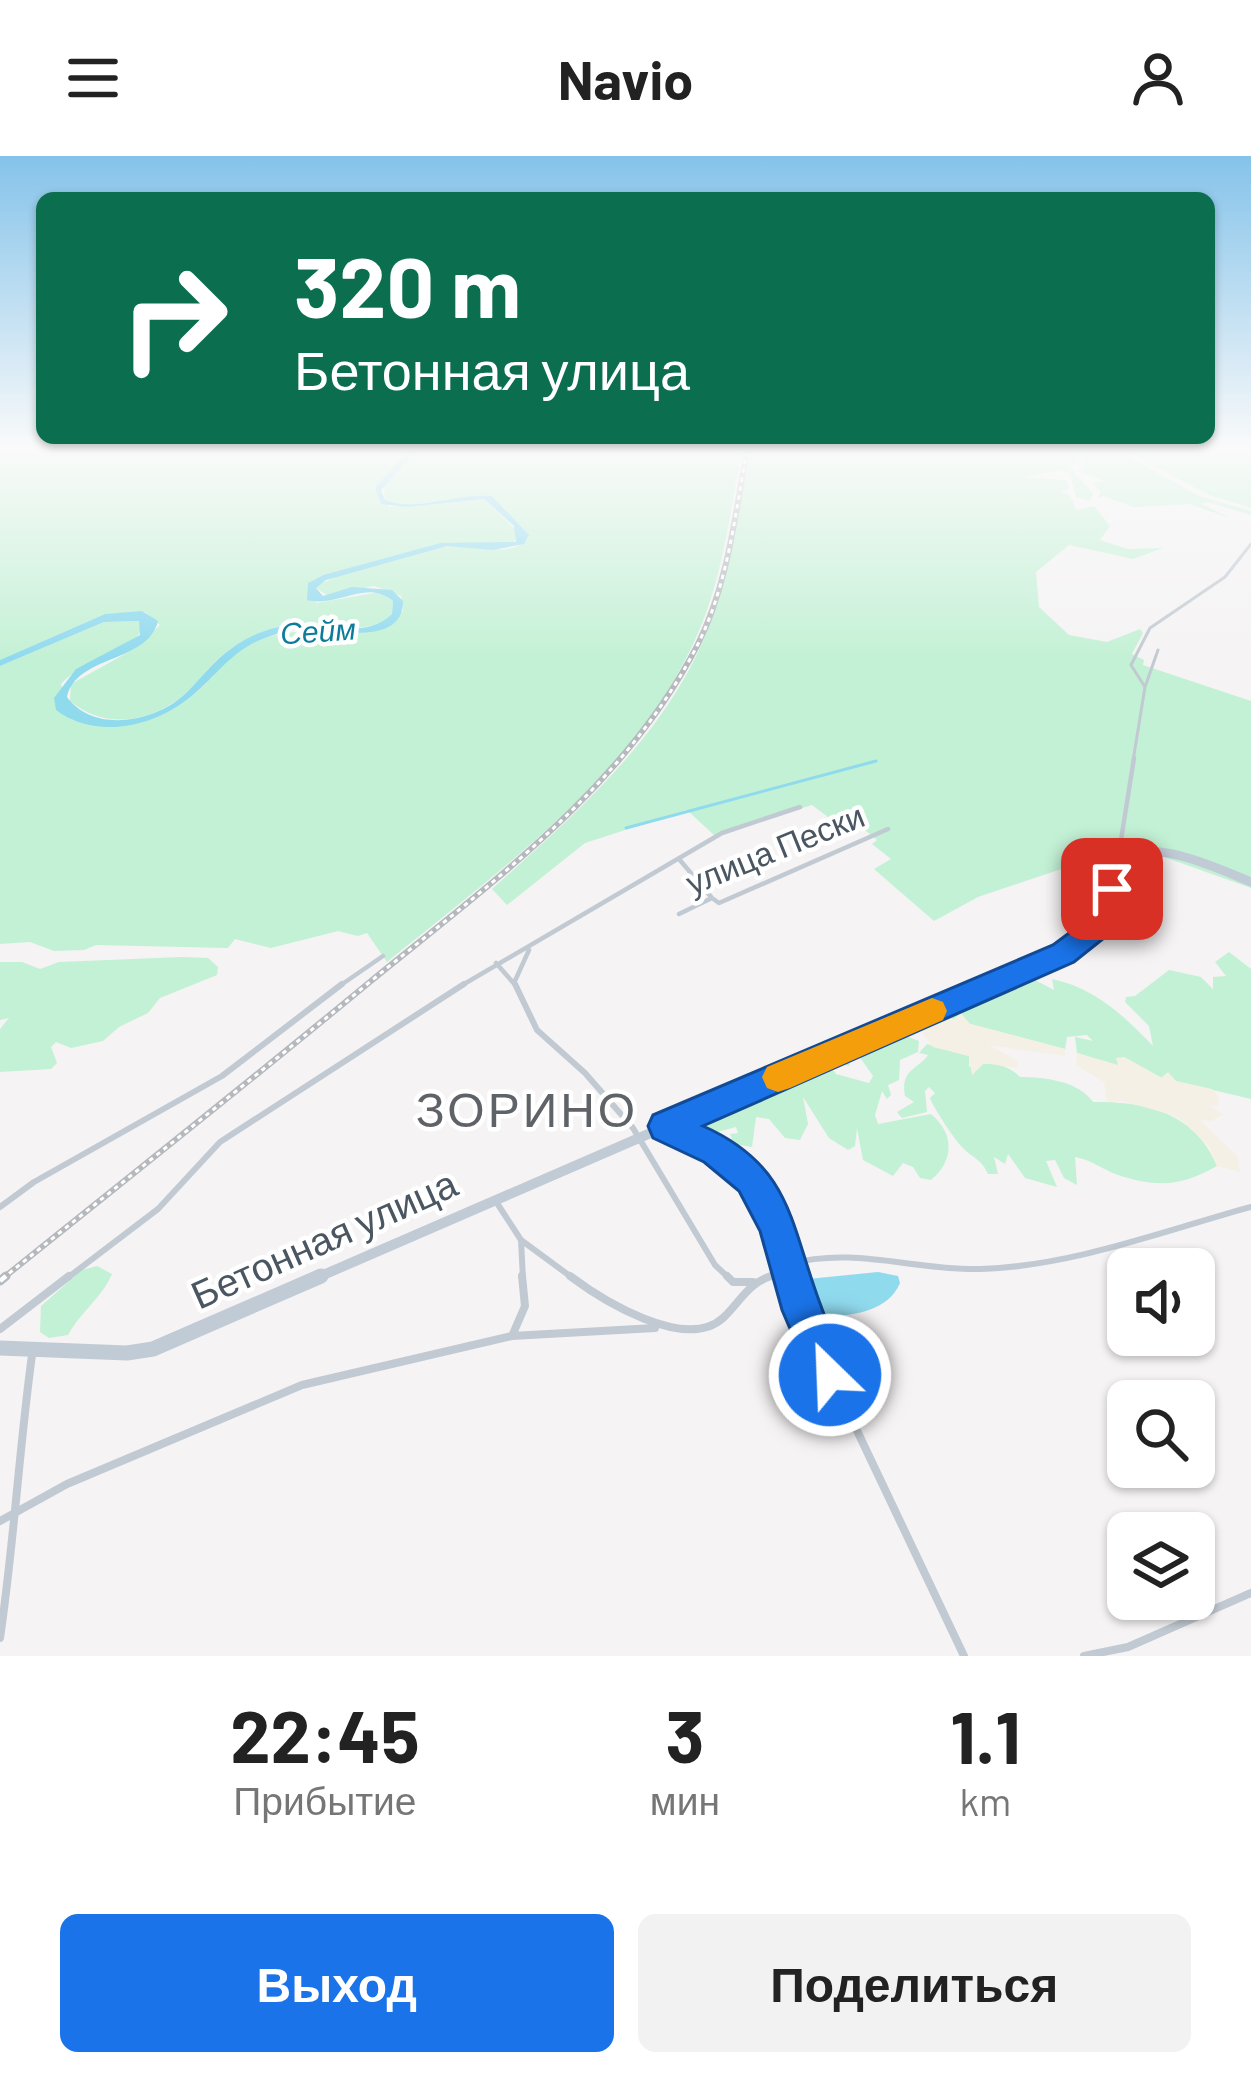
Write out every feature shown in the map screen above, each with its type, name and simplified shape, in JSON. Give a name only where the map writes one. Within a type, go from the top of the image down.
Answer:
[{"type":"main road","points":[[1117,865],[1133,853],[1160,853],[1251,882]]},
{"type":"main road","name":"Бетонная улица","points":[[0,1348],[127,1353],[153,1348],[1083,943],[1106,913],[1117,865]]},
{"type":"street","points":[[1145,687],[1131,665],[1150,628],[1226,577],[1251,544]]},
{"type":"street","points":[[1117,865],[1145,687],[1157,650]]},
{"type":"street","points":[[0,1329],[158,1209],[220,1142],[496,963],[722,833],[800,807]]},
{"type":"street","name":"улица Пески","points":[[679,914],[712,898],[719,903],[825,861],[888,829]]},
{"type":"street","points":[[680,859],[712,898]]},
{"type":"street","points":[[514,983],[530,947]]},
{"type":"street","points":[[0,1207],[34,1182],[222,1076],[304,1010],[383,956]]},
{"type":"street","points":[[496,963],[514,983],[537,1030],[613,1102],[715,1265],[733,1282],[753,1282],[835,1256],[984,1269],[1029,1259],[1052,1262],[1251,1208]]},
{"type":"street","points":[[664,1126],[741,1166],[770,1210],[814,1340],[964,1656]]},
{"type":"street","points":[[495,1200],[521,1240],[594,1294],[656,1328]]},
{"type":"street","points":[[512,1336],[525,1316],[529,1296],[517,1255],[521,1240]]},
{"type":"street","points":[[0,1521],[67,1484],[302,1385],[512,1336],[647,1332],[719,1322],[753,1282]]},
{"type":"street","points":[[0,1638],[19,1510],[16,1472],[33,1350]]},
{"type":"street","points":[[1084,1656],[1128,1647],[1251,1593]]},
{"type":"green space","points":[[0,520],[506,520],[519,533],[513,544],[440,543],[323,575],[311,581],[316,603],[380,592],[393,601],[392,614],[355,628],[298,623],[262,632],[226,652],[186,693],[139,717],[96,716],[70,701],[71,684],[134,649],[160,625],[145,612],[105,614],[0,660]]},
{"type":"green space","points":[[514,520],[729,520],[703,621],[678,673],[646,722],[568,810],[387,962],[367,933],[358,936],[338,931],[271,948],[235,939],[228,948],[96,945],[54,951],[30,942],[0,944],[0,666],[104,622],[139,621],[142,631],[133,639],[61,684],[72,720],[109,725],[145,721],[178,706],[235,653],[257,641],[291,633],[376,629],[393,624],[403,610],[401,596],[374,586],[328,596],[316,588],[325,582],[420,552],[459,545],[512,548],[529,537]]},
{"type":"green space","points":[[736,520],[1105,520],[1110,526],[1100,540],[1128,549],[1163,548],[1133,559],[1069,545],[1036,572],[1039,607],[1069,635],[1107,642],[1140,629],[1143,633],[1132,654],[1144,660],[1143,665],[1251,701],[1251,888],[1136,847],[1124,848],[978,897],[934,921],[874,869],[891,859],[872,844],[877,840],[848,816],[832,820],[812,805],[715,836],[687,810],[585,843],[507,905],[492,889],[590,798],[676,693],[714,612]]},
{"type":"green space","points":[[1229,952],[1251,969],[1251,1099],[1162,1078],[1124,1057],[1119,1066],[1077,1053],[1075,1037],[1093,1041],[1087,1035],[1067,1037],[1065,1049],[940,1016],[994,987],[1011,992],[1031,978],[1054,990],[1052,979],[1095,996],[1153,1046],[1149,1026],[1125,1002],[1126,997],[1135,996],[1169,970],[1201,977],[1213,989],[1213,977],[1226,976],[1215,962]]},
{"type":"green space","points":[[208,958],[218,967],[217,975],[160,998],[148,1013],[103,1041],[71,1048],[56,1042],[51,1047],[57,1063],[51,1069],[0,1072],[0,1029],[9,1018],[0,1020],[0,962],[22,962],[40,969],[59,962]]},
{"type":"green space","points":[[895,1032],[919,1041],[918,1052],[900,1060],[899,1080],[888,1085],[891,1095],[887,1099],[882,1091],[875,1115],[878,1124],[931,1114],[939,1122],[949,1147],[944,1164],[931,1180],[920,1178],[913,1167],[903,1163],[893,1176],[863,1160],[857,1128],[855,1146],[848,1150],[829,1138],[803,1097],[808,1124],[800,1140],[785,1138],[769,1119],[756,1117],[752,1147],[734,1144],[730,1134],[738,1133],[736,1127],[702,1136],[689,1128],[691,1122],[748,1096],[752,1105],[761,1101],[761,1090],[796,1083],[830,1066],[836,1074],[869,1083],[873,1076],[859,1056],[852,1056],[849,1066],[828,1061],[859,1046],[868,1049],[873,1041]]},
{"type":"green space","points":[[927,1044],[969,1056],[969,1067],[996,1065],[1020,1077],[1070,1085],[1093,1102],[1131,1104],[1166,1113],[1196,1133],[1217,1166],[1192,1178],[1158,1183],[1118,1175],[1075,1157],[1077,1185],[1064,1178],[1055,1160],[1046,1161],[1057,1187],[1025,1178],[1008,1154],[1005,1164],[994,1157],[998,1174],[988,1174],[949,1130],[930,1098],[935,1093],[929,1087],[925,1091],[927,1112],[902,1118],[897,1112],[914,1102],[905,1096],[905,1080],[928,1055],[919,1053]]},
{"type":"green space","points":[[97,1266],[112,1274],[68,1335],[49,1338],[40,1332],[41,1306],[82,1270]]},
{"type":"sand","points":[[961,1013],[970,1024],[1065,1049],[1065,1056],[988,1045],[1018,1061],[1017,1068],[984,1063],[972,1075],[969,1056],[933,1047],[922,1032],[925,1024],[940,1016],[954,1019]]},
{"type":"sand","points":[[1077,1053],[1118,1065],[1116,1058],[1124,1057],[1161,1078],[1168,1072],[1176,1081],[1212,1089],[1219,1098],[1218,1106],[1209,1106],[1224,1114],[1211,1121],[1200,1120],[1238,1157],[1240,1172],[1217,1166],[1209,1146],[1178,1117],[1124,1101],[1107,1102],[1104,1082],[1076,1065]]},
{"type":"water","points":[[507,520],[515,520],[529,535],[524,544],[493,550],[447,546],[326,580],[316,588],[323,596],[352,587],[392,590],[403,601],[400,616],[378,631],[296,629],[265,638],[234,656],[178,706],[145,722],[90,725],[56,710],[54,698],[76,669],[140,635],[139,621],[104,622],[0,666],[0,660],[105,614],[142,611],[158,621],[152,635],[84,673],[67,697],[79,709],[108,720],[142,717],[172,704],[225,653],[257,634],[288,625],[366,627],[392,614],[393,601],[373,592],[307,600],[308,583],[323,575],[440,543],[516,542],[514,526]]},
{"type":"water","points":[[878,1272],[898,1276],[900,1283],[886,1301],[852,1314],[816,1316],[808,1279]]},
{"type":"waterway","points":[[626,828],[876,761]]},
{"type":"railway","points":[[2,1279],[463,907],[595,787],[668,695],[698,644],[724,573],[735,520]]},
{"type":"railway","points":[[0,1281],[6,1276]]},
{"type":"slow traffic","points":[[778,1077],[932,1011]]},
{"type":"district","name":"ЗОРИНО","points":[[527,1110]]},
{"type":"route","points":[[830,1375],[802,1310],[777,1225],[752,1178],[717,1150],[664,1126],[1083,943],[1100,926],[1112,889]]},
{"type":"water label","name":"Сейм","points":[[318,632]]}]
